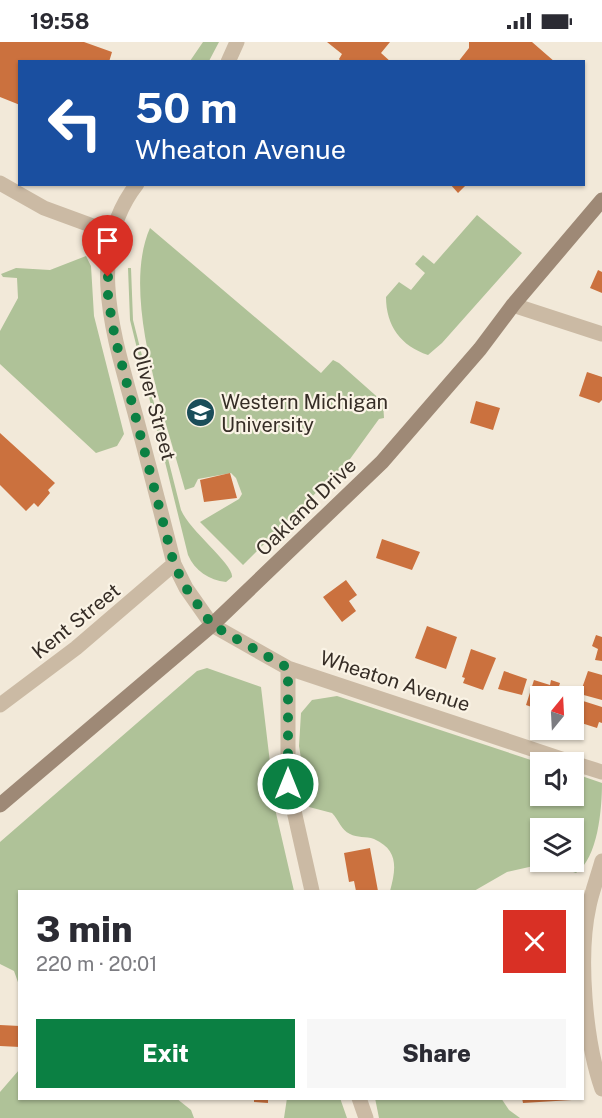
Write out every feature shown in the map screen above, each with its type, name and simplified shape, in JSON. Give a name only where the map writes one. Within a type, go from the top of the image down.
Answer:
[{"type":"main road","name":"Oakland Drive","points":[[0,805],[212,625],[382,462],[480,350],[513,305],[602,200]]},
{"type":"street","points":[[229,60],[237,42]]},
{"type":"street","points":[[0,183],[44,208],[112,233]]},
{"type":"street","name":"Oliver Street","points":[[136,186],[121,210],[112,233],[108,255],[108,298],[115,338],[174,564],[186,588],[212,625]]},
{"type":"street","points":[[513,305],[602,334]]},
{"type":"street","name":"Kent Street","points":[[0,705],[76,648],[174,564]]},
{"type":"street","name":"Wheaton Avenue","points":[[212,625],[288,668],[542,752]]},
{"type":"street","points":[[288,668],[288,784],[312,890]]},
{"type":"street","name":"Wheaton Avenue","points":[[584,766],[602,772]]},
{"type":"street","points":[[602,861],[589,907],[584,949],[589,1037],[595,1069],[602,1089]]},
{"type":"street","points":[[360,1100],[366,1118]]},
{"type":"green space","points":[[203,42],[219,42],[210,60],[191,60]]},
{"type":"green space","points":[[477,215],[522,253],[442,343],[428,355],[410,346],[397,334],[389,317],[386,297],[399,282],[411,290],[425,273],[415,264],[423,255],[434,264]]},
{"type":"green space","points":[[150,228],[321,373],[333,360],[383,402],[384,418],[379,419],[350,459],[243,565],[200,522],[239,499],[242,494],[236,478],[231,473],[198,479],[194,487],[185,490],[158,394],[149,358],[140,288],[142,256]]},
{"type":"green space","points":[[86,256],[91,266],[94,316],[124,434],[117,446],[96,453],[0,364],[0,331],[18,298],[17,278],[3,277],[1,274],[16,268],[50,270]]},
{"type":"green space","points":[[128,268],[131,268],[133,320],[181,510],[193,528],[231,572],[232,577],[226,582],[203,574],[188,555],[130,320]]},
{"type":"green space","points":[[207,668],[261,687],[276,813],[294,890],[18,890],[18,982],[14,971],[0,964],[0,842],[197,671]]},
{"type":"green space","points":[[337,696],[530,760],[530,806],[584,806],[584,777],[602,783],[600,819],[594,845],[584,864],[584,818],[530,818],[530,867],[507,872],[476,890],[390,890],[394,861],[388,849],[374,839],[347,832],[332,813],[309,807],[299,746],[301,713],[312,700]]},
{"type":"green space","points":[[18,1071],[18,1100],[178,1100],[191,1110],[194,1118],[0,1118],[0,1092]]},
{"type":"green space","points":[[287,1100],[341,1100],[347,1118],[284,1118]]},
{"type":"green space","points":[[375,1100],[502,1100],[509,1110],[520,1118],[379,1118]]},
{"type":"building","points":[[0,42],[84,42],[112,52],[110,60],[18,60],[18,104],[0,97]]},
{"type":"building","points":[[327,42],[390,42],[381,53],[389,60],[340,60],[342,54]]},
{"type":"building","points":[[469,42],[532,42],[553,60],[460,60],[469,48]]},
{"type":"building","points":[[452,186],[465,186],[458,193]]},
{"type":"building","points":[[598,270],[602,272],[602,293],[590,288]]},
{"type":"building","points":[[587,372],[602,377],[602,400],[599,403],[579,396]]},
{"type":"building","points":[[476,401],[500,408],[493,430],[470,423]]},
{"type":"building","points":[[0,433],[55,483],[38,507],[34,503],[26,511],[0,485]]},
{"type":"building","points":[[230,473],[237,498],[204,502],[200,480]]},
{"type":"building","points":[[382,539],[420,552],[412,570],[376,558]]},
{"type":"building","points":[[346,580],[357,595],[349,601],[356,611],[342,622],[323,597]]},
{"type":"building","points":[[427,626],[457,637],[446,669],[415,658]]},
{"type":"building","points":[[596,635],[602,637],[602,661],[595,660],[598,649],[592,646]]},
{"type":"building","points":[[471,649],[496,658],[483,690],[463,683],[465,678],[462,677]]},
{"type":"building","points":[[504,671],[527,679],[522,695],[498,689]]},
{"type":"building","points":[[588,671],[602,675],[602,700],[584,695],[583,686]]},
{"type":"building","points":[[534,680],[550,685],[551,680],[560,683],[559,686],[532,686]]},
{"type":"building","points":[[530,692],[530,706],[526,705]]},
{"type":"building","points":[[584,701],[602,707],[602,723],[599,722],[597,728],[584,724]]},
{"type":"building","points":[[370,848],[378,890],[356,890],[354,881],[349,882],[344,853]]},
{"type":"building","points":[[0,1025],[18,1026],[18,1047],[0,1046]]},
{"type":"building","points":[[254,1100],[268,1100],[268,1103],[254,1102]]},
{"type":"building","points":[[522,1100],[572,1100],[523,1103]]},
{"type":"place","name":"Western Michigan University","points":[[200,413]]},
{"type":"route","points":[[108,277],[108,298],[115,338],[174,564],[195,603],[212,625],[288,668],[288,784]]}]
